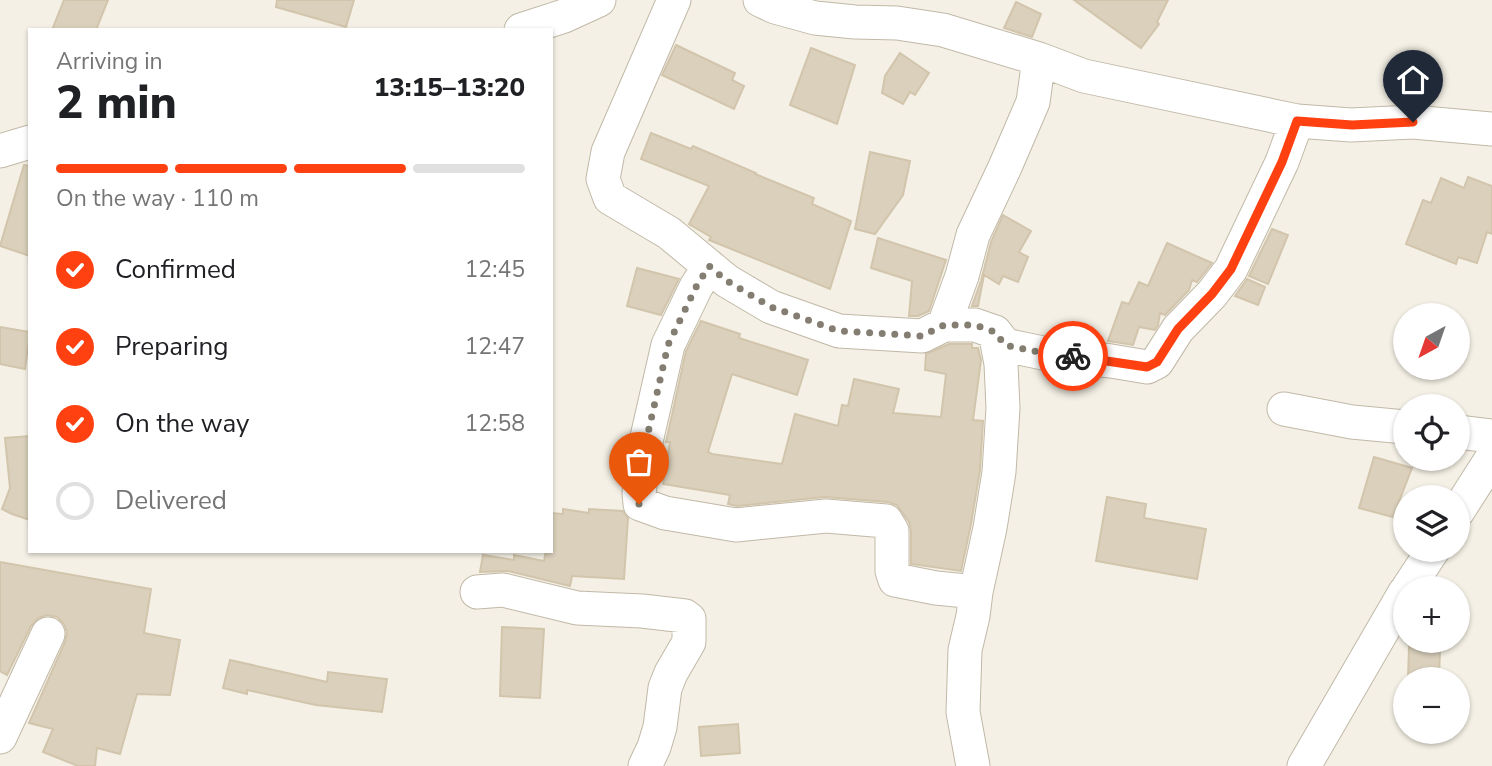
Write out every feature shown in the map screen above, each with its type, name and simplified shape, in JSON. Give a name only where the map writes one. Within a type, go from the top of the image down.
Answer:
[{"type":"street","points":[[527,28],[564,16],[599,0]]},
{"type":"street","points":[[674,0],[608,152],[603,179],[610,198],[669,233],[727,281],[771,307],[839,331],[922,336],[944,325],[975,325],[995,332],[1005,345],[1147,367],[1157,362],[1178,329],[1212,294],[1231,269],[1282,162],[1297,121]]},
{"type":"street","points":[[760,0],[814,18],[897,23],[943,30],[1039,59],[1084,76],[1297,121],[1352,125],[1413,122],[1492,129]]},
{"type":"street","points":[[944,325],[962,276],[973,235],[1033,102],[1039,59]]},
{"type":"street","points":[[0,151],[28,143]]},
{"type":"street","points":[[709,266],[668,345],[645,446],[639,504],[665,513],[736,525],[826,516],[886,521],[892,531],[892,572],[895,580],[976,592]]},
{"type":"street","points":[[973,766],[963,712],[965,650],[999,471],[1003,408],[995,332]]},
{"type":"street","points":[[1284,409],[1352,422],[1393,426]]},
{"type":"street","points":[[1470,433],[1492,436]]},
{"type":"street","points":[[1470,492],[1492,458]]},
{"type":"street","points":[[477,592],[503,590],[577,608],[653,612],[685,616],[690,620],[689,642],[665,688],[660,727],[645,766]]},
{"type":"street","points":[[1304,766],[1393,614]]},
{"type":"street","points":[[0,737],[48,634]]},
{"type":"building","points":[[64,0],[108,0],[97,28],[53,28]]},
{"type":"building","points":[[277,0],[354,0],[346,27],[276,7]]},
{"type":"building","points":[[1074,0],[1168,0],[1157,22],[1159,24],[1141,48]]},
{"type":"building","points":[[1016,2],[1041,14],[1032,37],[1004,28]]},
{"type":"building","points":[[676,45],[735,73],[732,80],[744,86],[734,109],[662,75]]},
{"type":"building","points":[[811,48],[855,65],[837,124],[790,105]]},
{"type":"building","points":[[900,53],[929,73],[915,95],[910,92],[903,104],[882,93],[885,76]]},
{"type":"building","points":[[651,133],[691,149],[693,146],[814,198],[812,204],[851,221],[830,289],[709,240],[711,237],[689,224],[709,186],[641,159]]},
{"type":"building","points":[[870,152],[910,161],[903,195],[875,234],[855,229]]},
{"type":"building","points":[[24,165],[28,166],[28,255],[0,246]]},
{"type":"building","points":[[1468,177],[1492,186],[1492,234],[1487,232],[1477,263],[1458,257],[1456,264],[1406,244],[1423,200],[1431,203],[1441,178],[1464,188]]},
{"type":"building","points":[[1003,215],[1031,231],[1019,252],[1028,257],[1018,282],[1003,276],[999,284],[984,275],[978,306],[972,306],[991,242]]},
{"type":"building","points":[[1272,229],[1288,235],[1268,284],[1249,276]]},
{"type":"building","points":[[878,238],[946,260],[929,311],[918,316],[909,316],[912,281],[871,268]]},
{"type":"building","points":[[1167,243],[1212,263],[1197,282],[1192,280],[1189,290],[1165,315],[1160,313],[1155,330],[1139,327],[1133,345],[1108,341],[1122,302],[1129,304],[1139,282],[1148,286]]},
{"type":"building","points":[[637,268],[679,279],[661,315],[627,306]]},
{"type":"building","points":[[1247,279],[1265,287],[1258,305],[1235,296]]},
{"type":"building","points":[[701,321],[740,334],[739,338],[808,360],[797,395],[732,374],[708,452],[782,464],[795,414],[838,426],[842,405],[848,406],[854,379],[899,389],[893,413],[941,417],[946,374],[925,370],[926,354],[949,344],[972,344],[972,348],[978,348],[981,360],[973,420],[983,421],[980,470],[961,571],[911,564],[909,522],[897,505],[888,502],[824,497],[737,506],[728,504],[730,495],[663,484],[670,442],[666,442],[686,351]]},
{"type":"building","points":[[0,327],[28,332],[25,369],[0,364]]},
{"type":"building","points":[[28,436],[28,519],[2,509],[10,488],[5,438]]},
{"type":"building","points":[[1374,457],[1393,462],[1393,471],[1411,471],[1405,485],[1393,485],[1393,517],[1359,508]]},
{"type":"building","points":[[1107,497],[1146,504],[1144,518],[1206,529],[1197,579],[1096,561]]},
{"type":"building","points":[[563,509],[589,513],[589,509],[623,511],[628,518],[624,579],[572,576],[570,586],[508,571],[480,572],[483,555],[514,560],[514,555],[544,561],[546,553],[553,553],[553,513],[563,514]]},
{"type":"building","points":[[0,562],[151,589],[144,633],[180,640],[170,695],[137,694],[120,754],[97,748],[95,766],[78,766],[43,752],[53,729],[29,723],[67,632],[57,617],[47,615],[38,618],[31,626],[7,675],[0,671]]},
{"type":"building","points":[[502,627],[544,629],[540,698],[500,696]]},
{"type":"building","points":[[1409,653],[1440,653],[1439,667],[1408,667]]},
{"type":"building","points":[[230,660],[327,682],[328,672],[387,679],[382,712],[316,705],[247,690],[247,694],[223,688]]},
{"type":"building","points":[[738,724],[740,753],[701,756],[699,727]]},
{"type":"way so far","points":[[639,504],[645,446],[668,345],[709,266],[727,281],[771,307],[839,331],[922,336],[944,325],[975,325],[995,332],[1005,345],[1073,356]]},
{"type":"route","points":[[1073,356],[1147,367],[1157,362],[1178,329],[1212,294],[1231,269],[1282,162],[1297,121],[1352,125],[1413,122]]}]
